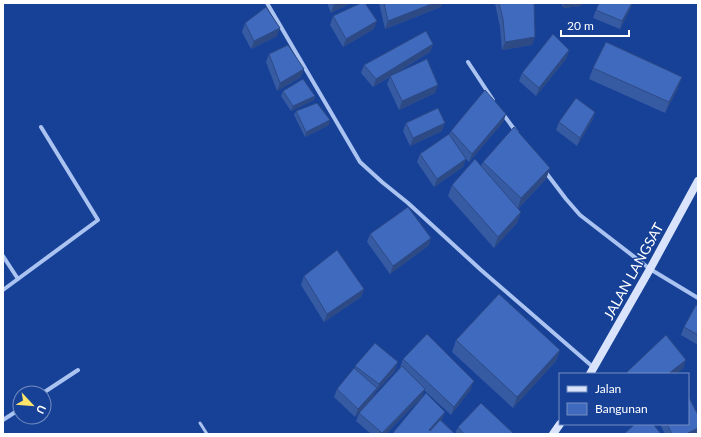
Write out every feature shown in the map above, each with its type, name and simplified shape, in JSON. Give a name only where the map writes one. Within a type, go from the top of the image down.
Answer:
[{"type":"street","points":[[267,3],[360,162],[408,203],[592,371]]},
{"type":"street","points":[[468,62],[496,104]]},
{"type":"street","points":[[500,110],[518,134]]},
{"type":"street","points":[[3,290],[98,220],[41,127]]},
{"type":"street","points":[[540,164],[566,200],[580,215],[650,269],[698,298]]},
{"type":"street","name":"JALAN LANGSAT","points":[[592,371],[698,181]]},
{"type":"street","points":[[3,256],[18,279]]},
{"type":"street","points":[[52,388],[78,370]]},
{"type":"street","points":[[3,420],[12,414]]},
{"type":"street","points":[[553,434],[559,425]]},
{"type":"lane","points":[[200,423],[207,434]]},
{"type":"building","points":[[361,3],[365,3],[377,21],[346,39],[333,16]]},
{"type":"building","points":[[384,3],[434,3],[388,21]]},
{"type":"building","points":[[499,3],[534,3],[535,37],[505,42],[503,19]]},
{"type":"building","points":[[599,3],[632,3],[622,21],[596,10]]},
{"type":"building","points":[[266,7],[280,28],[254,41],[245,23]]},
{"type":"building","points":[[426,31],[433,44],[376,79],[364,65]]},
{"type":"building","points":[[553,34],[569,50],[539,88],[522,73]]},
{"type":"building","points":[[606,42],[682,77],[669,102],[593,68]]},
{"type":"building","points":[[288,45],[304,69],[280,83],[269,54]]},
{"type":"building","points":[[427,59],[438,85],[402,101],[390,76]]},
{"type":"building","points":[[303,79],[315,96],[293,106],[283,91]]},
{"type":"building","points":[[485,90],[506,114],[472,154],[451,131]]},
{"type":"building","points":[[576,98],[595,112],[580,138],[559,122]]},
{"type":"building","points":[[317,103],[330,120],[306,132],[296,111]]},
{"type":"building","points":[[438,108],[445,123],[413,138],[406,123]]},
{"type":"building","points":[[514,127],[550,168],[521,198],[483,162]]},
{"type":"building","points":[[449,134],[466,159],[437,179],[420,154]]},
{"type":"building","points":[[475,159],[521,212],[498,237],[452,185]]},
{"type":"building","points":[[408,207],[431,238],[393,266],[370,234]]},
{"type":"building","points":[[337,250],[364,289],[327,314],[304,276]]},
{"type":"building","points":[[499,294],[560,350],[517,397],[456,340]]},
{"type":"building","points":[[696,305],[698,306],[698,335],[684,327]]},
{"type":"building","points":[[427,334],[474,381],[454,407],[403,359]]},
{"type":"building","points":[[666,335],[686,360],[669,373],[627,372]]},
{"type":"building","points":[[375,343],[398,362],[379,384],[355,366]]},
{"type":"building","points":[[402,366],[425,389],[382,433],[359,413]]},
{"type":"building","points":[[354,368],[377,388],[358,409],[337,389]]},
{"type":"building","points":[[426,393],[445,412],[429,430],[430,431],[440,420],[455,434],[392,434]]},
{"type":"building","points":[[689,398],[698,415],[698,428],[686,434],[672,434],[668,425],[689,425]]},
{"type":"building","points":[[481,403],[514,434],[464,434],[458,427]]},
{"type":"building","points":[[634,425],[654,425],[661,434],[624,434]]}]
